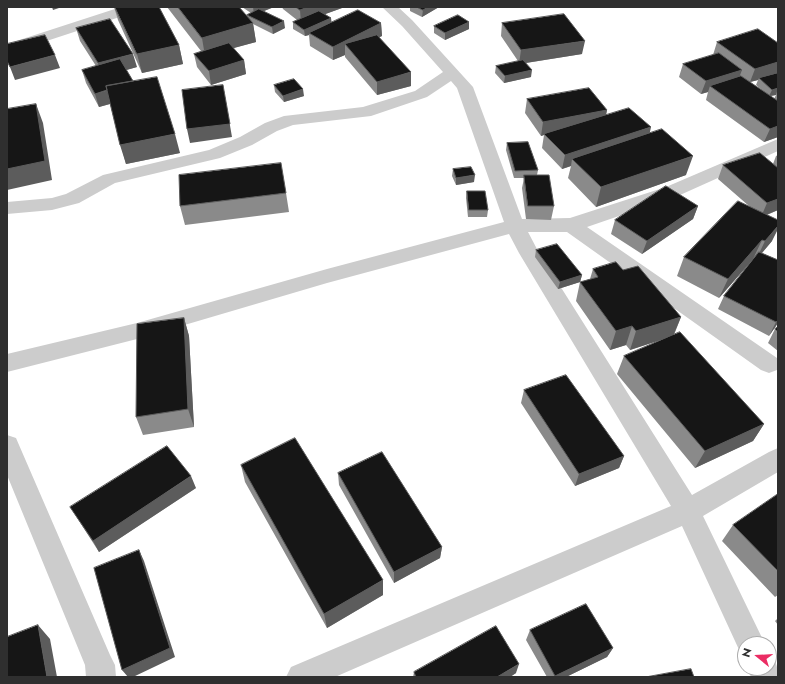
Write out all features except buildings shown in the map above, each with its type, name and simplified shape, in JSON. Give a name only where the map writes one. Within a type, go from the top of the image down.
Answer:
[{"type":"street","points":[[7,49],[136,7]]},
{"type":"street","points":[[389,7],[407,23],[465,87],[515,226],[529,252],[688,511],[747,636]]},
{"type":"street","points":[[7,208],[52,204],[72,199],[109,179],[214,154],[246,141],[271,126],[290,120],[365,112],[421,94],[453,74]]},
{"type":"street","points":[[7,363],[137,331],[327,276],[515,226],[571,225],[673,191],[778,144]]},
{"type":"street","points":[[571,225],[720,328],[769,364]]},
{"type":"street","points":[[7,445],[100,664],[101,677]]},
{"type":"street","points":[[301,677],[688,511],[778,459]]}]
